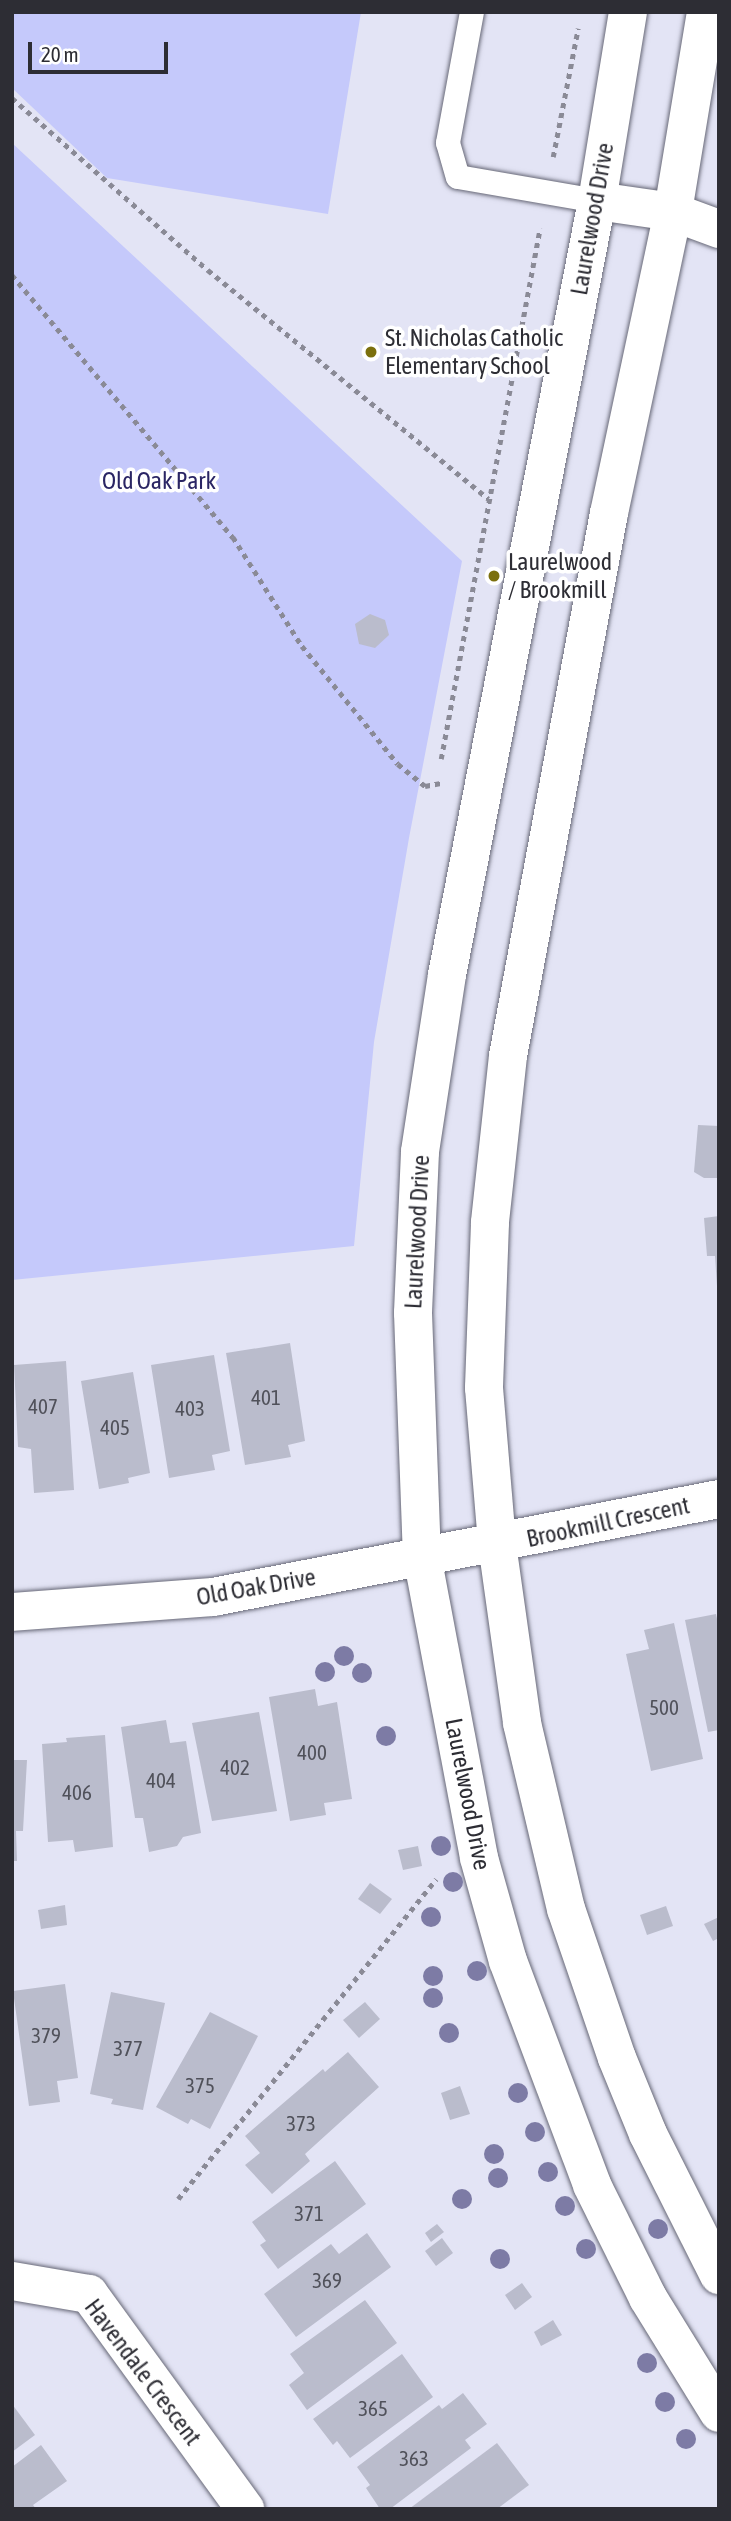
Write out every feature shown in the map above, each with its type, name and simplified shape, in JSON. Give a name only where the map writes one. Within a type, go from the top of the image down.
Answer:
[{"type":"street","name":"Laurelwood Drive","points":[[628,12],[597,201],[447,975],[420,1152],[413,1313],[422,1556],[479,1858],[508,1961],[592,2185],[648,2298],[716,2402]]},
{"type":"street","points":[[706,12],[673,212],[609,513],[508,1056],[490,1223],[484,1388],[497,1544],[522,1723],[566,1909],[617,2058],[648,2134],[719,2275]]},
{"type":"street","points":[[597,201],[673,212],[719,229]]},
{"type":"street","name":"Brookmill Crescent","points":[[497,1544],[719,1499]]},
{"type":"street","name":"Old Oak Drive","points":[[12,1612],[212,1597],[497,1544]]},
{"type":"street","name":"Havendale Crescent","points":[[12,2281],[89,2294],[246,2509]]},
{"type":"lane","points":[[472,12],[448,143],[458,177],[597,201]]},
{"type":"path","points":[[12,275],[233,537],[302,646],[398,764],[425,786],[436,784],[578,25]]},
{"type":"path","points":[[12,98],[208,270],[489,499]]},
{"type":"path","points":[[178,2199],[436,1879]]},
{"type":"green space","points":[[12,12],[361,12],[328,214],[107,178],[12,88]]},
{"type":"green space","name":"Old Oak Park","points":[[12,143],[462,561],[409,838],[374,1042],[354,1246],[12,1280]]},
{"type":"building","points":[[370,614],[385,620],[389,635],[375,648],[359,644],[355,624]]},
{"type":"building","points":[[698,1125],[719,1126],[719,1178],[704,1178],[694,1172]]},
{"type":"building","points":[[719,1216],[717,1286],[715,1256],[707,1256],[704,1218]]},
{"type":"building","points":[[290,1343],[305,1441],[288,1445],[291,1457],[245,1465],[226,1353]]},
{"type":"building","points":[[214,1355],[230,1451],[212,1455],[215,1470],[169,1478],[151,1365]]},
{"type":"building","points":[[66,1361],[74,1490],[34,1493],[31,1449],[18,1447],[14,1365]]},
{"type":"building","points":[[133,1372],[150,1473],[128,1478],[129,1483],[99,1489],[81,1381]]},
{"type":"building","points":[[716,1614],[719,1629],[719,1730],[708,1732],[685,1620]]},
{"type":"building","points":[[674,1623],[703,1759],[651,1771],[626,1654],[649,1649],[644,1630]]},
{"type":"building","points":[[315,1689],[318,1706],[337,1702],[352,1799],[324,1803],[326,1815],[290,1821],[269,1697]]},
{"type":"building","points":[[259,1712],[277,1811],[212,1821],[192,1723]]},
{"type":"building","points":[[166,1720],[170,1743],[186,1741],[201,1833],[183,1837],[177,1846],[149,1852],[143,1818],[135,1818],[121,1727]]},
{"type":"building","points":[[105,1735],[113,1847],[75,1852],[73,1840],[48,1842],[42,1744],[67,1742],[66,1738]]},
{"type":"building","points":[[12,1760],[27,1760],[23,1831],[16,1831],[17,1861],[12,1861]]},
{"type":"building","points":[[418,1846],[422,1866],[403,1870],[398,1850]]},
{"type":"building","points":[[370,1883],[392,1899],[380,1914],[358,1899]]},
{"type":"building","points":[[65,1905],[67,1925],[41,1929],[38,1910]]},
{"type":"building","points":[[666,1906],[673,1926],[647,1935],[640,1915]]},
{"type":"building","points":[[719,1917],[719,1938],[713,1941],[704,1924]]},
{"type":"building","points":[[65,1984],[78,2078],[57,2081],[60,2102],[29,2106],[13,1991]]},
{"type":"building","points":[[111,1992],[165,2003],[143,2110],[111,2104],[113,2099],[90,2094]]},
{"type":"building","points":[[365,2002],[380,2019],[359,2038],[343,2020]]},
{"type":"building","points":[[210,2012],[258,2036],[210,2129],[191,2119],[188,2124],[156,2107]]},
{"type":"building","points":[[348,2052],[379,2087],[305,2154],[310,2161],[272,2194],[245,2165],[260,2153],[245,2136],[323,2069],[325,2072]]},
{"type":"building","points":[[460,2086],[470,2114],[450,2120],[441,2093]]},
{"type":"building","points":[[335,2161],[366,2204],[278,2269],[260,2245],[266,2241],[252,2222]]},
{"type":"building","points":[[437,2224],[444,2232],[431,2242],[425,2233]]},
{"type":"building","points":[[367,2233],[391,2267],[296,2337],[264,2294],[331,2244],[339,2254]]},
{"type":"building","points":[[442,2238],[453,2253],[436,2266],[425,2251]]},
{"type":"building","points":[[522,2283],[532,2297],[515,2310],[505,2295]]},
{"type":"building","points":[[365,2300],[397,2343],[307,2410],[289,2385],[304,2373],[290,2354]]},
{"type":"building","points":[[553,2320],[562,2335],[541,2346],[534,2332]]},
{"type":"building","points":[[402,2354],[433,2397],[350,2458],[337,2441],[333,2445],[313,2419]]},
{"type":"building","points":[[463,2393],[487,2424],[465,2440],[471,2448],[390,2509],[380,2509],[366,2488],[370,2485],[357,2467],[439,2405],[442,2409]]},
{"type":"building","points":[[12,2404],[35,2435],[12,2452]]},
{"type":"building","points":[[497,2443],[529,2485],[497,2509],[409,2509]]},
{"type":"building","points":[[41,2445],[67,2481],[33,2505],[36,2509],[12,2509],[12,2467]]},
{"type":"place","name":"St. Nicholas Catholic Elementary School","points":[[371,352]]},
{"type":"place","name":"Laurelwood / Brookmill","points":[[494,576]]}]
